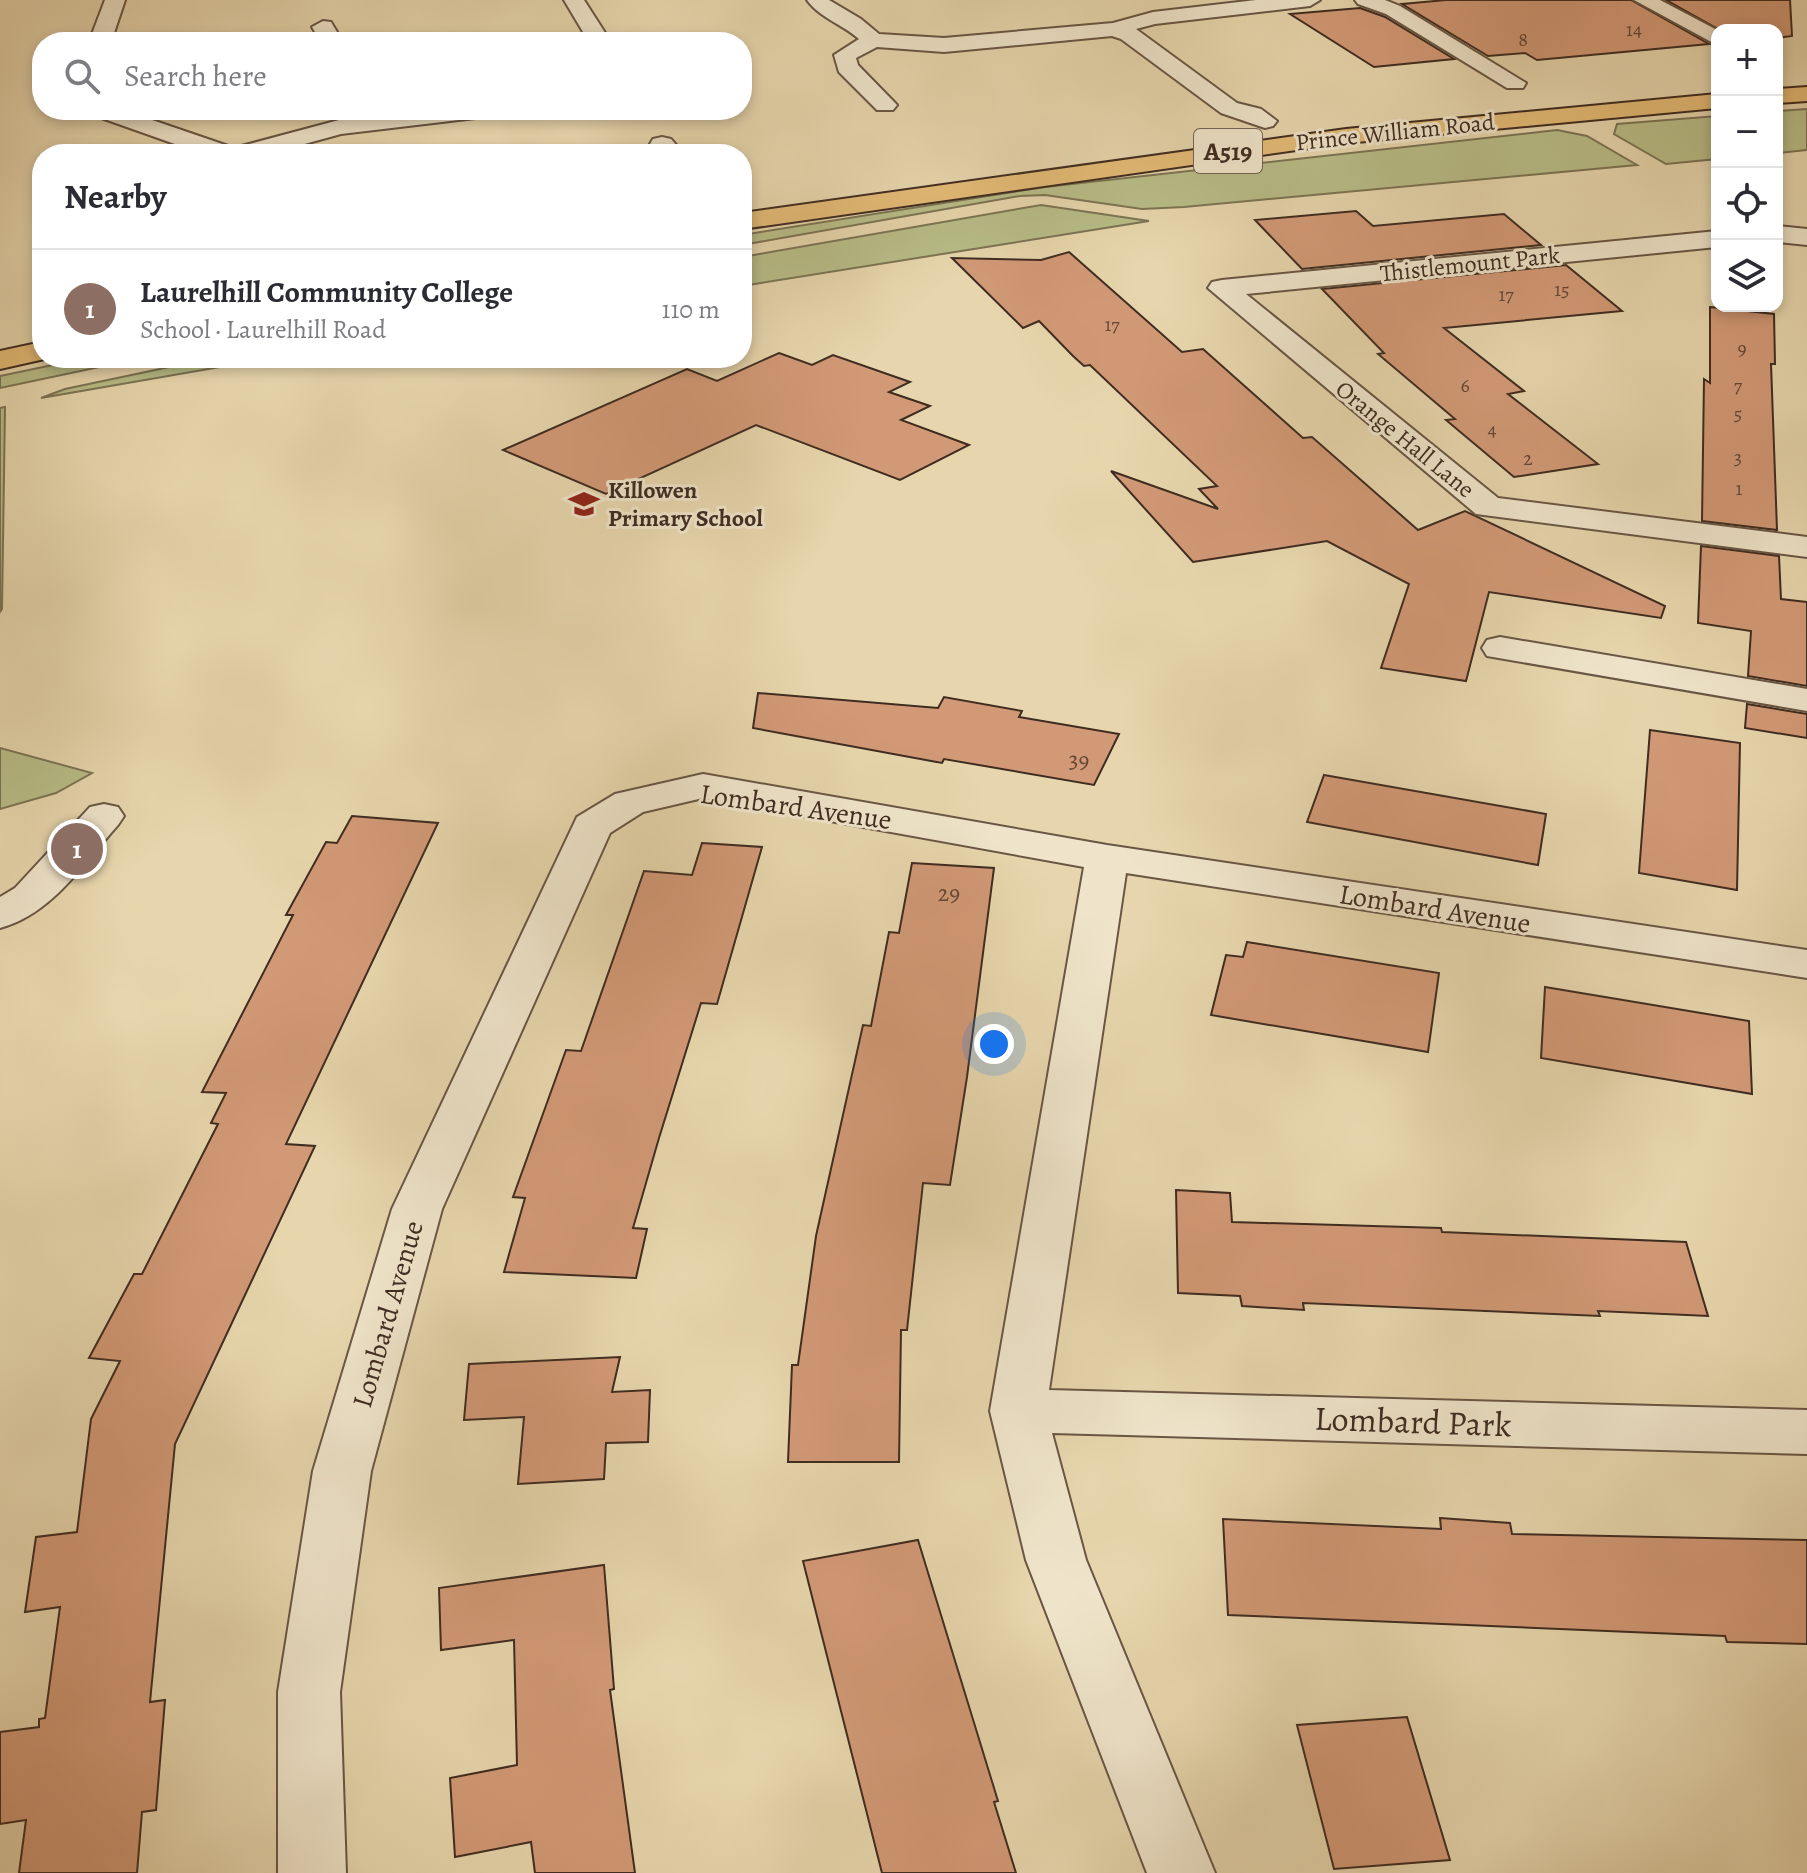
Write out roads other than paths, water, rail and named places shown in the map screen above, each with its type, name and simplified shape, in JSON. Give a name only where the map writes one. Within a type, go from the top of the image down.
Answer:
[{"type":"main road","points":[[1783,96],[1807,94]]},
{"type":"main road","name":"Prince William Road","points":[[752,220],[1346,136],[1711,102]]},
{"type":"main road","points":[[0,360],[32,353]]},
{"type":"street","points":[[104,32],[115,0]]},
{"type":"street","points":[[574,0],[594,32]]},
{"type":"street","points":[[817,0],[829,11],[854,23],[873,40]]},
{"type":"street","points":[[885,105],[847,67],[845,55],[873,40],[944,45],[1060,35],[1118,19],[1310,0]]},
{"type":"street","points":[[1365,0],[1393,10],[1515,83]]},
{"type":"street","points":[[1644,0],[1711,36]]},
{"type":"street","points":[[1118,19],[1129,34],[1229,108],[1253,114],[1265,121]]},
{"type":"street","points":[[129,120],[198,144]]},
{"type":"street","points":[[277,144],[339,127],[399,120]]},
{"type":"street","points":[[1783,235],[1807,237]]},
{"type":"street","name":"Thistlemount Park","points":[[1222,288],[1711,240]]},
{"type":"street","name":"Orange Hall Lane","points":[[1222,288],[1488,507],[1807,547]]},
{"type":"street","points":[[1500,648],[1807,700]]},
{"type":"street","name":"Lombard Avenue","points":[[312,1873],[309,1692],[342,1471],[417,1209],[592,826],[629,803],[703,786],[1107,858],[1807,964]]},
{"type":"street","points":[[0,915],[30,897],[104,816]]},
{"type":"street","points":[[1107,858],[1018,1411],[1056,1560],[1181,1873]]},
{"type":"street","name":"Lombard Park","points":[[1018,1411],[1807,1432]]},
{"type":"place","name":"Killowen Primary School","points":[[584,504]]},
{"type":"place","name":"Laurelhill Community College","points":[[77,849]]}]
